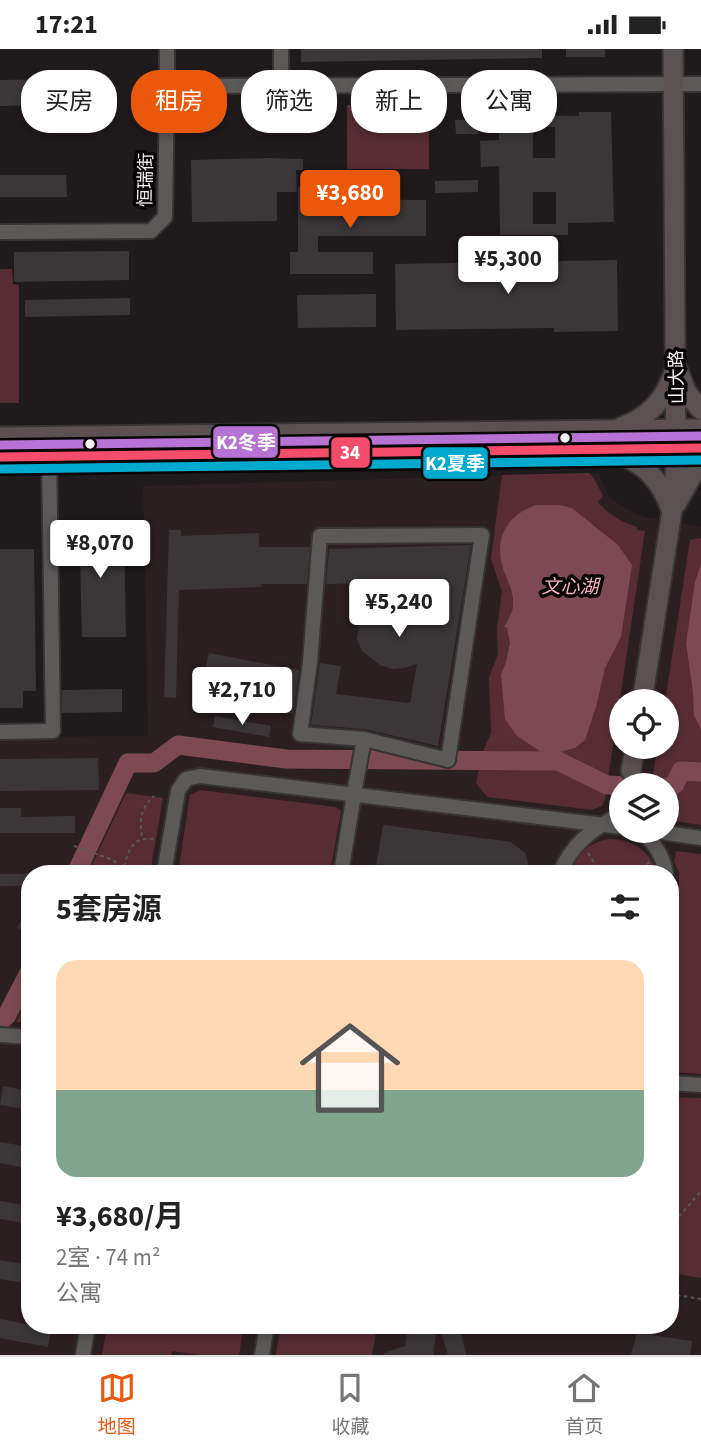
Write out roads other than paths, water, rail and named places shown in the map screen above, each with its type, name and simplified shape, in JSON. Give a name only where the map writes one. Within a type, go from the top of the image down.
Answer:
[{"type":"main road","name":"山大路","points":[[644,689],[672,511],[677,439],[673,49]]},
{"type":"main road","points":[[676,366],[687,393],[701,410]]},
{"type":"main road","points":[[604,440],[651,411],[664,395],[676,366]]},
{"type":"main road","points":[[677,439],[701,429]]},
{"type":"main road","points":[[0,437],[49,446],[677,439],[701,448]]},
{"type":"main road","points":[[604,440],[643,466],[657,480],[672,511]]},
{"type":"main road","points":[[0,457],[49,446]]},
{"type":"main road","points":[[672,511],[701,466]]},
{"type":"street","name":"恒瑞街","points":[[167,49],[167,70]]},
{"type":"street","points":[[281,49],[281,70]]},
{"type":"street","points":[[337,86],[701,84]]},
{"type":"street","name":"恒瑞街","points":[[0,232],[151,231],[165,218],[166,133]]},
{"type":"street","points":[[0,731],[53,731],[49,446]]},
{"type":"street","points":[[482,535],[448,760],[364,739],[300,734],[310,663],[320,536],[482,535]]},
{"type":"street","points":[[342,865],[364,739]]},
{"type":"street","points":[[165,865],[178,792],[186,779],[200,776],[609,825]]},
{"type":"street","points":[[586,841],[609,820]]},
{"type":"street","points":[[568,865],[569,855],[609,827]]},
{"type":"street","points":[[679,838],[701,838]]},
{"type":"street","points":[[657,843],[664,865]]},
{"type":"street","points":[[0,1035],[21,1036]]},
{"type":"street","points":[[679,1084],[701,1085]]},
{"type":"street","points":[[83,1355],[86,1334]]},
{"type":"street","points":[[262,1355],[266,1334]]},
{"type":"water","name":"文心湖","points":[[536,505],[572,508],[618,545],[632,565],[621,637],[605,668],[585,740],[575,748],[552,754],[541,752],[516,735],[505,719],[501,675],[510,643],[507,628],[504,627],[512,612],[513,601],[502,565],[500,544],[511,520]]},
{"type":"water","points":[[701,564],[701,729],[694,716],[686,643],[695,582]]},
{"type":"waterway","points":[[80,865],[128,763],[154,763],[178,745],[286,759],[558,761],[609,785]]},
{"type":"waterway","points":[[679,775],[681,771],[701,772]]},
{"type":"waterway","points":[[0,1022],[7,1015],[21,988]]}]
